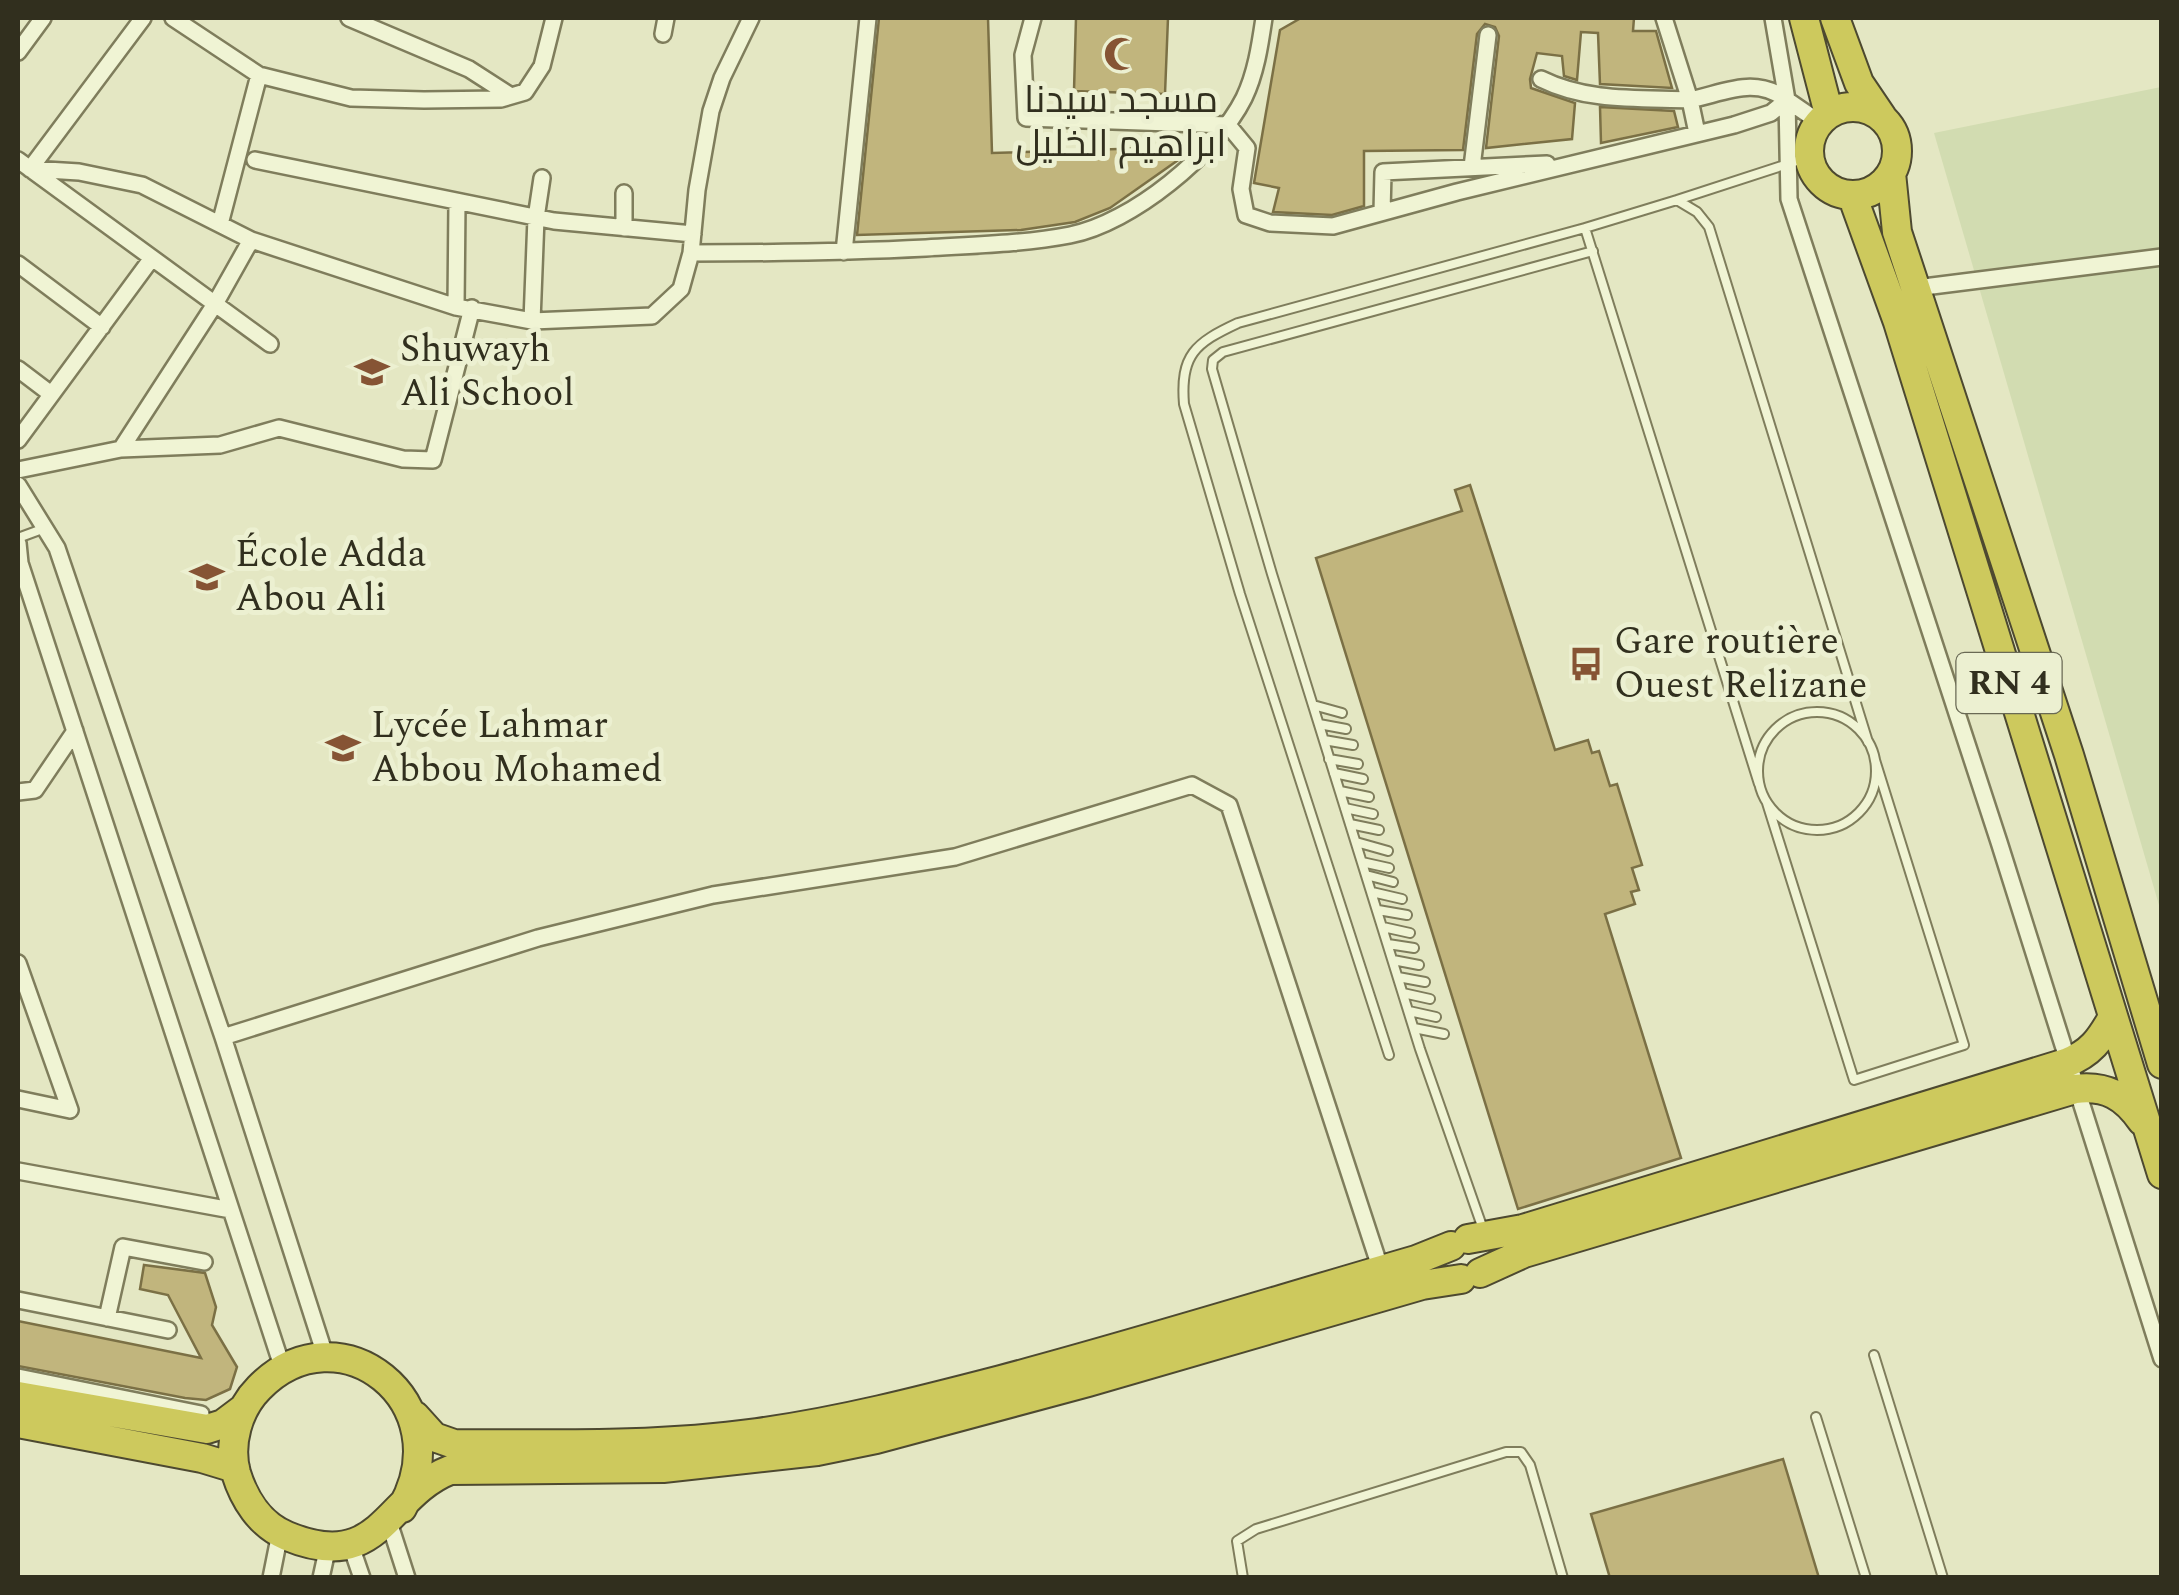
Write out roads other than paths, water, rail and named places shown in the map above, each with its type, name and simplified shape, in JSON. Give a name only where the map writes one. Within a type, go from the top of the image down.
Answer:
[{"type":"highway","points":[[1804,18],[1824,118]]},
{"type":"highway","points":[[1835,18],[1859,83],[1892,130],[1896,159],[1891,173],[1875,190],[1852,195],[1828,188],[1798,160],[1824,118],[1857,106],[1883,118]]},
{"type":"highway","name":"RN 4","points":[[1891,173],[1897,232],[2069,755],[2162,1064]]},
{"type":"highway","name":"RN 4","points":[[1852,195],[1898,322],[2162,1174]]},
{"type":"highway","points":[[2113,1018],[2071,1076],[1524,1253],[1470,1276],[1422,1285],[1232,1342],[876,1439],[779,1456],[663,1468],[462,1468],[437,1475],[371,1535],[339,1544],[303,1543],[280,1533],[258,1516],[243,1494],[234,1468],[236,1428],[244,1409],[267,1380],[304,1361],[351,1361],[374,1371],[394,1386],[426,1430],[438,1440],[454,1444],[631,1443],[754,1434],[908,1404],[1122,1348],[1468,1241],[2071,1076],[2090,1087],[2116,1094],[2134,1109],[2147,1128]]},
{"type":"highway","points":[[1468,1241],[1479,1244],[1486,1254],[1470,1276]]},
{"type":"highway","points":[[18,1396],[207,1429],[223,1424],[244,1409]]},
{"type":"highway","points":[[395,1515],[416,1479],[420,1447],[409,1407]]},
{"type":"highway","points":[[18,1423],[202,1458],[234,1468]]},
{"type":"street","points":[[18,52],[44,18]]},
{"type":"street","points":[[24,164],[143,18]]},
{"type":"street","points":[[173,18],[259,75],[351,98],[482,99],[525,92],[542,66],[554,18]]},
{"type":"street","points":[[349,18],[469,69],[512,96]]},
{"type":"street","points":[[24,164],[142,185],[251,240],[464,307],[532,320],[652,316],[681,290],[691,253],[711,111],[751,18]]},
{"type":"street","points":[[844,252],[868,18]]},
{"type":"street","points":[[1033,18],[1023,55],[1026,118],[1228,125],[1247,148],[1241,188],[1246,215],[1270,223],[1333,226],[1771,113],[1788,100]]},
{"type":"street","points":[[691,253],[844,252],[1073,235],[1128,211],[1194,166],[1228,125],[1245,96],[1257,62],[1264,18]]},
{"type":"street","points":[[1664,18],[1697,133]]},
{"type":"street","points":[[1772,18],[1798,160],[1789,199],[1809,250],[1988,805],[2162,1359]]},
{"type":"street","points":[[1472,167],[1488,35]]},
{"type":"street","points":[[220,224],[259,75]]},
{"type":"street","points":[[1541,79],[1564,90],[1598,97],[1690,100],[1755,85],[1771,88],[1824,118]]},
{"type":"street","points":[[256,160],[536,218],[693,234]]},
{"type":"street","points":[[1382,212],[1383,172],[1586,162]]},
{"type":"street","points":[[24,164],[270,344]]},
{"type":"street","points":[[532,320],[536,218],[542,178]]},
{"type":"street","points":[[624,193],[624,228]]},
{"type":"street","points":[[18,470],[121,449],[220,445],[279,428],[403,459],[434,460],[464,307],[457,202]]},
{"type":"street","points":[[121,449],[215,304],[251,240]]},
{"type":"street","points":[[1916,288],[2162,257]]},
{"type":"street","points":[[18,440],[152,258]]},
{"type":"street","points":[[18,264],[102,326]]},
{"type":"street","points":[[18,369],[52,394]]},
{"type":"street","points":[[18,485],[58,548],[223,1037],[326,1358]]},
{"type":"street","points":[[18,540],[20,563],[283,1369]]},
{"type":"street","points":[[18,792],[35,790],[75,732]]},
{"type":"street","points":[[223,1037],[538,938],[712,894],[955,857],[1192,785],[1229,805],[1382,1270]]},
{"type":"street","points":[[18,964],[70,1110],[18,1100]]},
{"type":"street","points":[[18,1171],[231,1210]]},
{"type":"street","points":[[107,1318],[123,1247],[204,1262]]},
{"type":"street","points":[[18,1300],[168,1330]]},
{"type":"street","points":[[18,1377],[201,1414]]},
{"type":"street","points":[[395,1515],[406,1578]]},
{"type":"street","points":[[271,1578],[280,1533]]},
{"type":"street","points":[[321,1578],[339,1544],[362,1578]]},
{"type":"lane","points":[[1389,1055],[1246,613],[1190,423],[1182,382],[1186,361],[1196,348],[1238,324],[1586,228],[1798,160]]},
{"type":"lane","points":[[1586,228],[1854,1080],[1964,1046],[1709,227],[1697,212],[1677,200]]},
{"type":"lane","points":[[1468,1241],[1414,1028],[1217,388],[1213,360],[1223,352],[1593,250]]},
{"type":"lane","points":[[18,540],[45,528]]},
{"type":"lane","points":[[1313,705],[1342,713]]},
{"type":"lane","points":[[1759,784],[1758,762],[1766,742],[1778,726],[1796,716],[1817,712],[1838,716],[1855,726],[1868,742]]},
{"type":"lane","points":[[1319,724],[1346,729]]},
{"type":"lane","points":[[1324,740],[1353,746]]},
{"type":"lane","points":[[1330,759],[1358,764]]},
{"type":"lane","points":[[1767,803],[1780,818],[1798,828],[1819,831],[1838,827],[1856,816],[1869,800],[1876,780],[1875,760]]},
{"type":"lane","points":[[1334,773],[1363,779]]},
{"type":"lane","points":[[1340,791],[1368,797]]},
{"type":"lane","points":[[1345,808],[1373,814]]},
{"type":"lane","points":[[1350,824],[1379,830]]},
{"type":"lane","points":[[1356,842],[1388,852]]},
{"type":"lane","points":[[1362,862],[1389,868]]},
{"type":"lane","points":[[1366,875],[1393,882]]},
{"type":"lane","points":[[1372,892],[1402,899]]},
{"type":"lane","points":[[1378,910],[1407,915]]},
{"type":"lane","points":[[1383,927],[1410,933]]},
{"type":"lane","points":[[1388,944],[1414,948]]},
{"type":"lane","points":[[1393,960],[1419,965]]},
{"type":"lane","points":[[1398,977],[1425,982]]},
{"type":"lane","points":[[1403,993],[1430,999]]},
{"type":"lane","points":[[1409,1011],[1436,1017]]},
{"type":"lane","points":[[1414,1028],[1444,1034]]},
{"type":"lane","points":[[1874,1356],[1942,1578]]},
{"type":"lane","points":[[1816,1417],[1866,1578]]},
{"type":"lane","points":[[1244,1578],[1237,1541],[1256,1529],[1506,1452],[1521,1452],[1530,1465],[1563,1578]]},
{"type":"place","name":"مسجد سيدنا ابراهيم الخليل","points":[[1121,54]]},
{"type":"place","name":"Shuwayh Ali School","points":[[372,372]]},
{"type":"place","name":"École Adda Abou Ali","points":[[207,577]]},
{"type":"place","name":"Gare routière Ouest Relizane","points":[[1586,664]]},
{"type":"place","name":"Lycée Lahmar Abbou Mohamed","points":[[343,748]]}]
